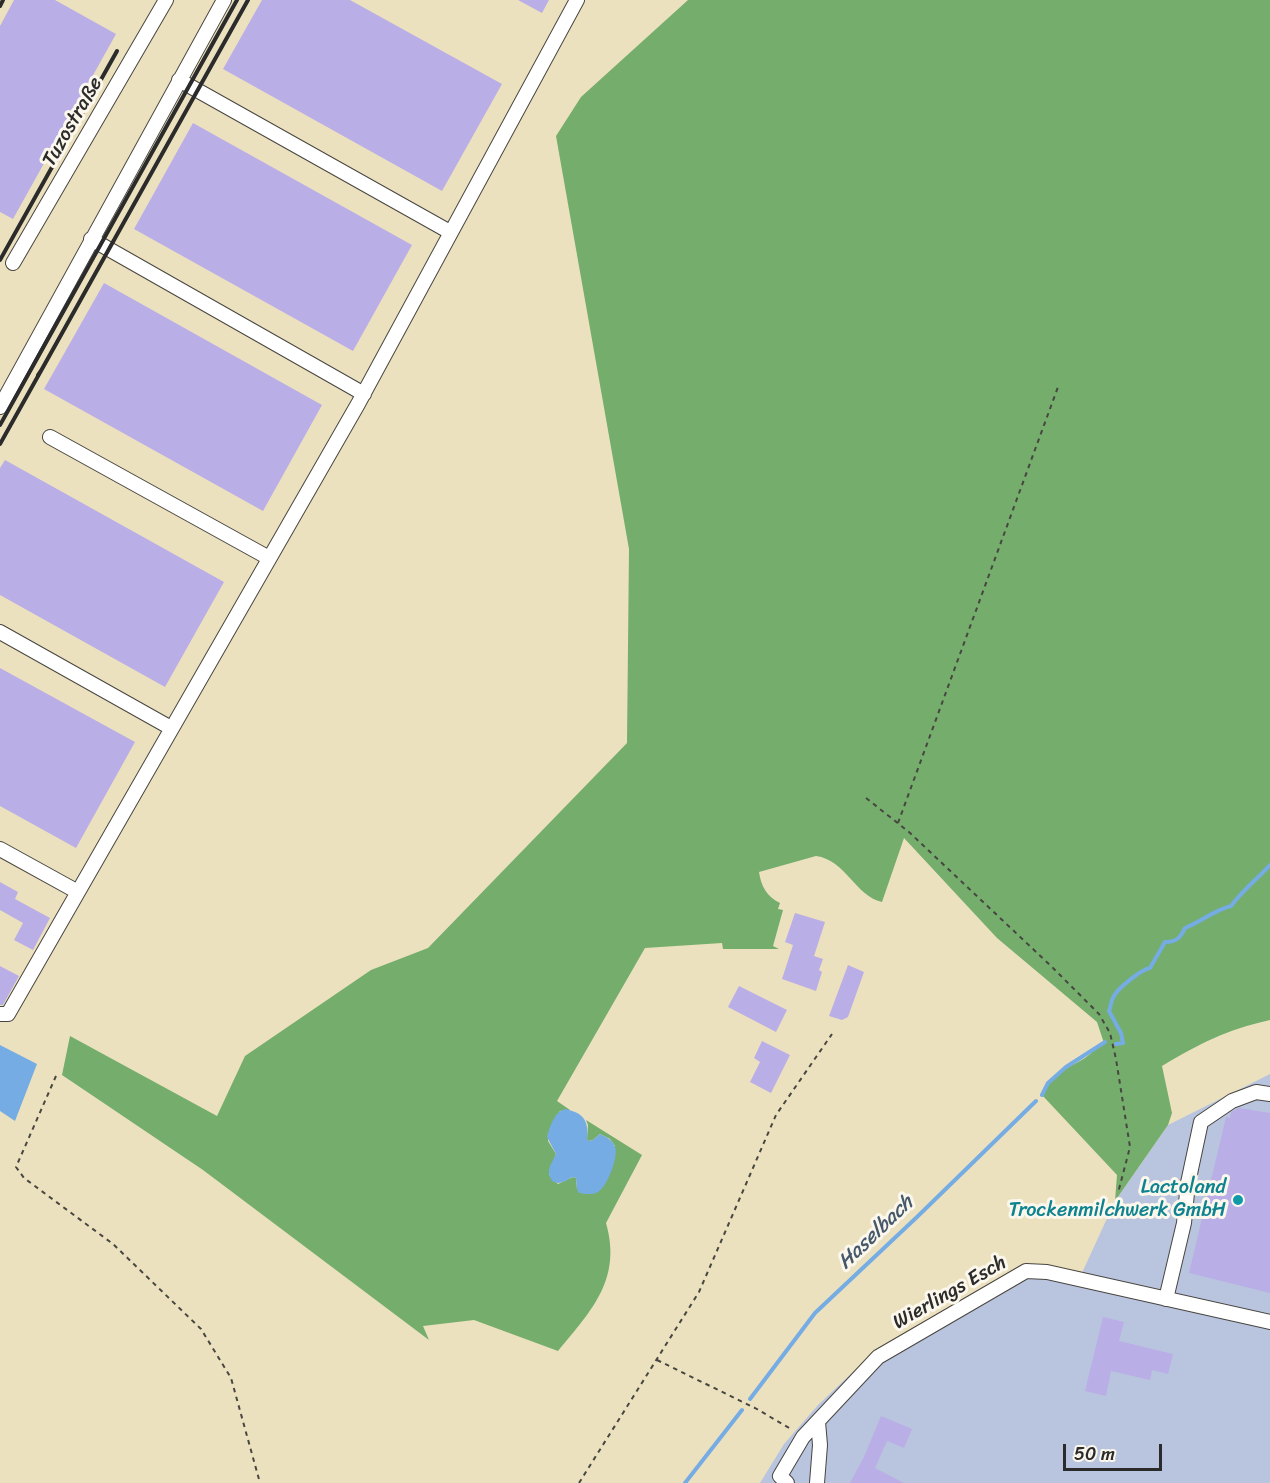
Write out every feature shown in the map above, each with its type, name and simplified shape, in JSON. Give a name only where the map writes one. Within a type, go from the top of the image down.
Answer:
[{"type":"street","name":"Tuzostraße","points":[[13,263],[166,0]]},
{"type":"street","points":[[0,406],[224,0]]},
{"type":"street","points":[[0,1014],[8,1014],[364,393],[577,0]]},
{"type":"street","points":[[179,80],[450,232]]},
{"type":"street","points":[[91,239],[364,393]]},
{"type":"street","points":[[50,436],[269,558]]},
{"type":"street","points":[[0,632],[171,728]]},
{"type":"street","points":[[0,849],[78,892]]},
{"type":"street","points":[[1166,1299],[1184,1223],[1188,1183],[1201,1122],[1232,1101],[1256,1092],[1270,1094]]},
{"type":"street","name":"Wierlings Esch","points":[[781,1481],[804,1437],[878,1357],[1026,1271],[1047,1272],[1270,1322]]},
{"type":"street","points":[[817,1483],[820,1445],[818,1422]]},
{"type":"path","points":[[898,823],[1058,387]]},
{"type":"path","points":[[866,798],[898,823],[1052,967],[1098,1014],[1110,1033],[1130,1147],[1118,1192]]},
{"type":"path","points":[[579,1483],[699,1292],[776,1115],[832,1034]]},
{"type":"path","points":[[56,1076],[16,1167],[24,1178],[112,1244],[201,1329],[231,1378],[260,1483]]},
{"type":"path","points":[[657,1360],[755,1408],[804,1437]]},
{"type":"shaded area","points":[[1270,1074],[1270,1483],[760,1483],[784,1444],[818,1405],[874,1352],[1022,1266],[1081,1275],[1115,1201],[1168,1125]]},
{"type":"green space","points":[[688,0],[1270,0],[1270,1020],[1214,1038],[1162,1066],[1172,1113],[1168,1125],[1115,1201],[1117,1175],[1042,1095],[1053,1078],[1104,1043],[1097,1022],[997,938],[904,838],[882,902],[865,893],[835,864],[816,856],[759,872],[765,891],[780,903],[778,909],[783,910],[773,946],[779,949],[723,949],[722,943],[645,948],[557,1101],[570,1110],[560,1111],[550,1128],[548,1141],[556,1154],[549,1174],[558,1184],[573,1177],[576,1178],[577,1189],[615,1146],[610,1139],[600,1134],[588,1141],[586,1120],[642,1155],[606,1223],[610,1243],[607,1277],[601,1293],[582,1322],[558,1351],[474,1320],[423,1326],[429,1340],[203,1170],[62,1075],[70,1036],[217,1116],[245,1056],[371,970],[428,948],[627,743],[629,549],[556,136],[581,97]]},
{"type":"water","points":[[0,1045],[37,1064],[15,1121],[0,1111]]},
{"type":"water","points":[[565,1109],[577,1113],[584,1119],[588,1141],[600,1134],[611,1141],[615,1147],[611,1171],[605,1184],[596,1193],[579,1193],[576,1178],[572,1177],[558,1183],[550,1178],[549,1168],[556,1154],[547,1137],[555,1117]]},
{"type":"building","points":[[14,0],[55,0],[116,34],[13,219],[0,212],[0,26]]},
{"type":"building","points":[[262,0],[350,0],[502,84],[442,191],[223,69]]},
{"type":"building","points":[[518,0],[549,0],[542,13]]},
{"type":"building","points":[[193,123],[412,245],[353,351],[134,229]]},
{"type":"building","points":[[104,283],[322,405],[263,511],[44,389]]},
{"type":"building","points":[[5,460],[224,582],[165,687],[0,595],[0,468]]},
{"type":"building","points":[[0,668],[135,742],[76,848],[0,806]]},
{"type":"building","points":[[0,882],[18,892],[15,899],[50,918],[33,950],[14,940],[23,923],[0,910]]},
{"type":"building","points":[[795,913],[825,922],[814,956],[823,959],[819,970],[822,972],[816,991],[782,979],[793,945],[785,942]]},
{"type":"building","points":[[848,965],[864,972],[848,1017],[842,1020],[829,1016]]},
{"type":"building","points":[[0,966],[19,976],[3,1005],[0,1005]]},
{"type":"building","points":[[739,986],[787,1010],[776,1032],[728,1007]]},
{"type":"building","points":[[762,1041],[790,1055],[771,1093],[750,1082],[760,1062],[754,1058]]},
{"type":"building","name":"Lactoland Trockenmilchwerk GmbH","points":[[1239,1108],[1270,1113],[1270,1293],[1189,1273],[1226,1117],[1230,1118],[1231,1112]]},
{"type":"building","points":[[1103,1317],[1124,1322],[1119,1341],[1173,1354],[1168,1374],[1152,1370],[1150,1380],[1111,1371],[1106,1396],[1085,1391]]},
{"type":"building","points":[[881,1416],[912,1429],[904,1448],[887,1441],[875,1468],[904,1483],[850,1483],[864,1457]]},
{"type":"waterway","name":"Haselbach","points":[[1116,1044],[1123,1043],[1121,1033],[1109,1011],[1116,993],[1136,975],[1150,968],[1165,942],[1175,940],[1180,937],[1185,928],[1231,906],[1270,865]]},
{"type":"waterway","name":"Haselbach","points":[[1042,1095],[1048,1083],[1066,1067],[1105,1042]]},
{"type":"waterway","name":"Haselbach","points":[[750,1399],[815,1313],[1036,1101]]},
{"type":"waterway","name":"Haselbach","points":[[685,1483],[742,1410]]},
{"type":"railway","points":[[0,6],[3,0]]},
{"type":"railway","points":[[0,425],[237,0]]},
{"type":"railway","points":[[42,369],[248,0]]},
{"type":"railway","points":[[0,260],[117,51]]},
{"type":"railway","points":[[0,444],[42,369],[38,375]]},
{"type":"place","name":"Lactoland Trockenmilchwerk GmbH","points":[[1238,1200]]}]
